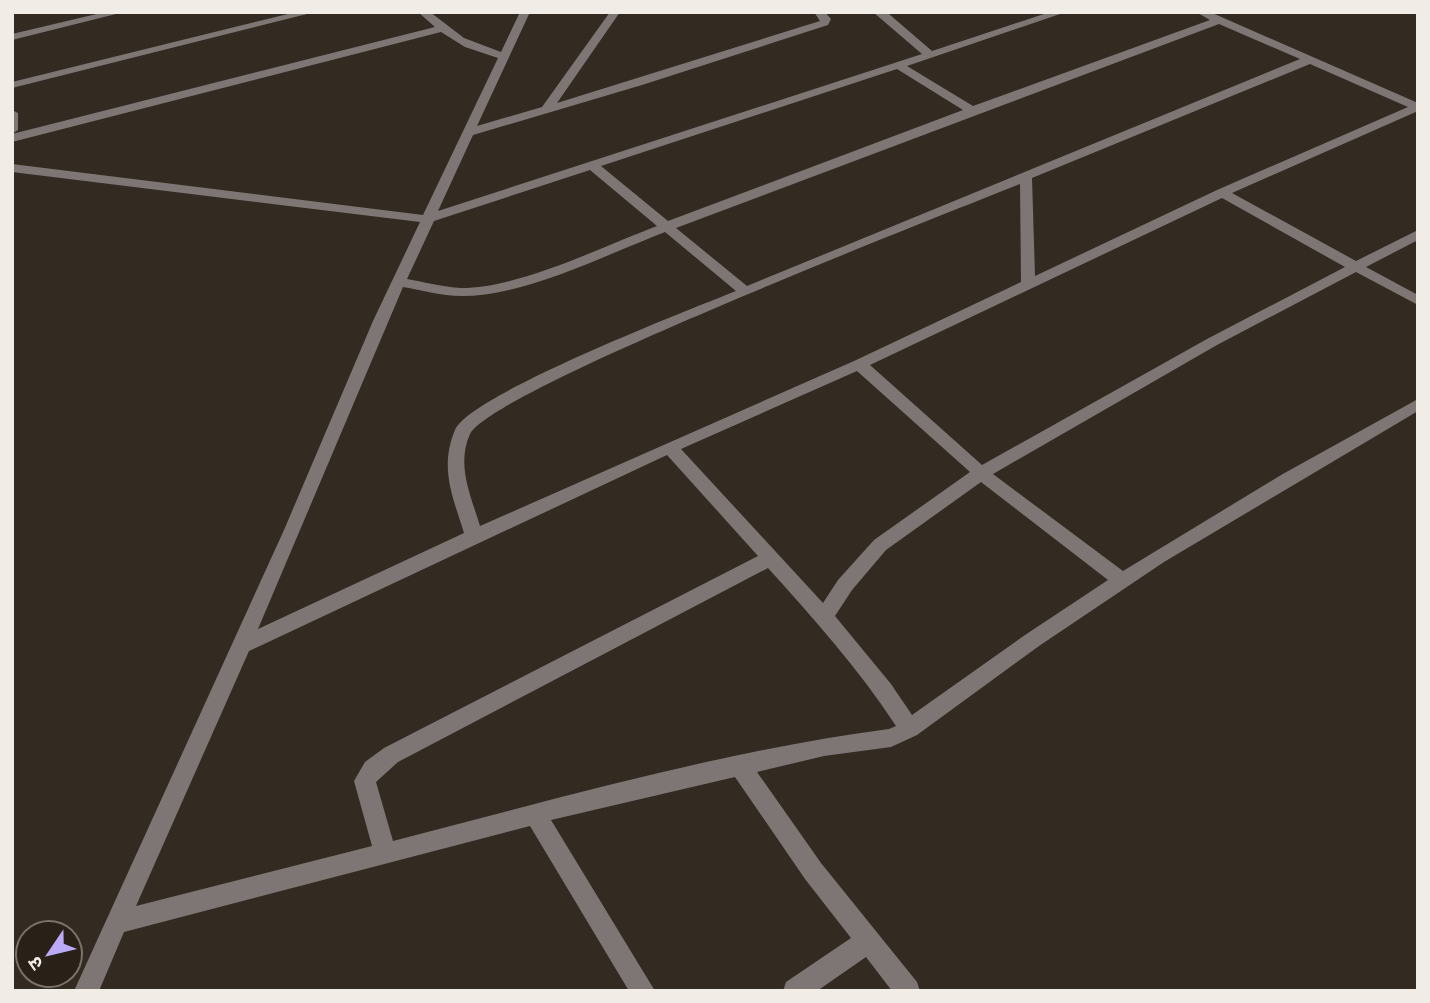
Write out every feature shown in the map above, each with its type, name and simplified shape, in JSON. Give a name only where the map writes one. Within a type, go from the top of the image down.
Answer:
[{"type":"street","points":[[12,37],[119,12]]},
{"type":"street","points":[[12,85],[310,12]]},
{"type":"street","points":[[423,12],[474,49],[504,56]]},
{"type":"street","points":[[86,991],[242,645],[398,282],[524,12]]},
{"type":"street","points":[[547,109],[615,12]]},
{"type":"street","points":[[468,133],[824,23],[826,19],[819,12]]},
{"type":"street","points":[[878,12],[896,22],[911,41],[931,55]]},
{"type":"street","points":[[12,168],[427,219],[1061,12]]},
{"type":"street","points":[[1201,12],[1418,107]]},
{"type":"street","points":[[398,282],[460,292],[499,288],[531,279],[971,110],[1219,20]]},
{"type":"street","points":[[12,138],[442,28]]},
{"type":"street","points":[[474,536],[454,470],[463,430],[490,408],[532,385],[643,334],[1311,59]]},
{"type":"street","points":[[899,66],[971,110]]},
{"type":"street","points":[[242,645],[474,536],[859,364],[1222,193],[1418,107]]},
{"type":"street","points":[[12,113],[12,130]]},
{"type":"street","points":[[593,166],[746,292]]},
{"type":"street","points":[[1026,177],[1028,285]]},
{"type":"street","points":[[1222,193],[1418,302]]},
{"type":"street","points":[[824,617],[845,585],[880,545],[981,472],[1212,342],[1418,234]]},
{"type":"street","points":[[859,364],[981,472],[1122,580]]},
{"type":"street","points":[[116,923],[536,815],[824,747],[891,738],[910,729],[985,672],[1207,526],[1418,404]]},
{"type":"street","points":[[670,447],[824,617],[884,690],[910,729]]},
{"type":"street","points":[[386,853],[365,781],[373,769],[391,755],[770,558]]},
{"type":"street","points":[[741,767],[813,872],[908,991]]},
{"type":"street","points":[[536,815],[643,991]]},
{"type":"street","points":[[795,991],[868,941]]}]
